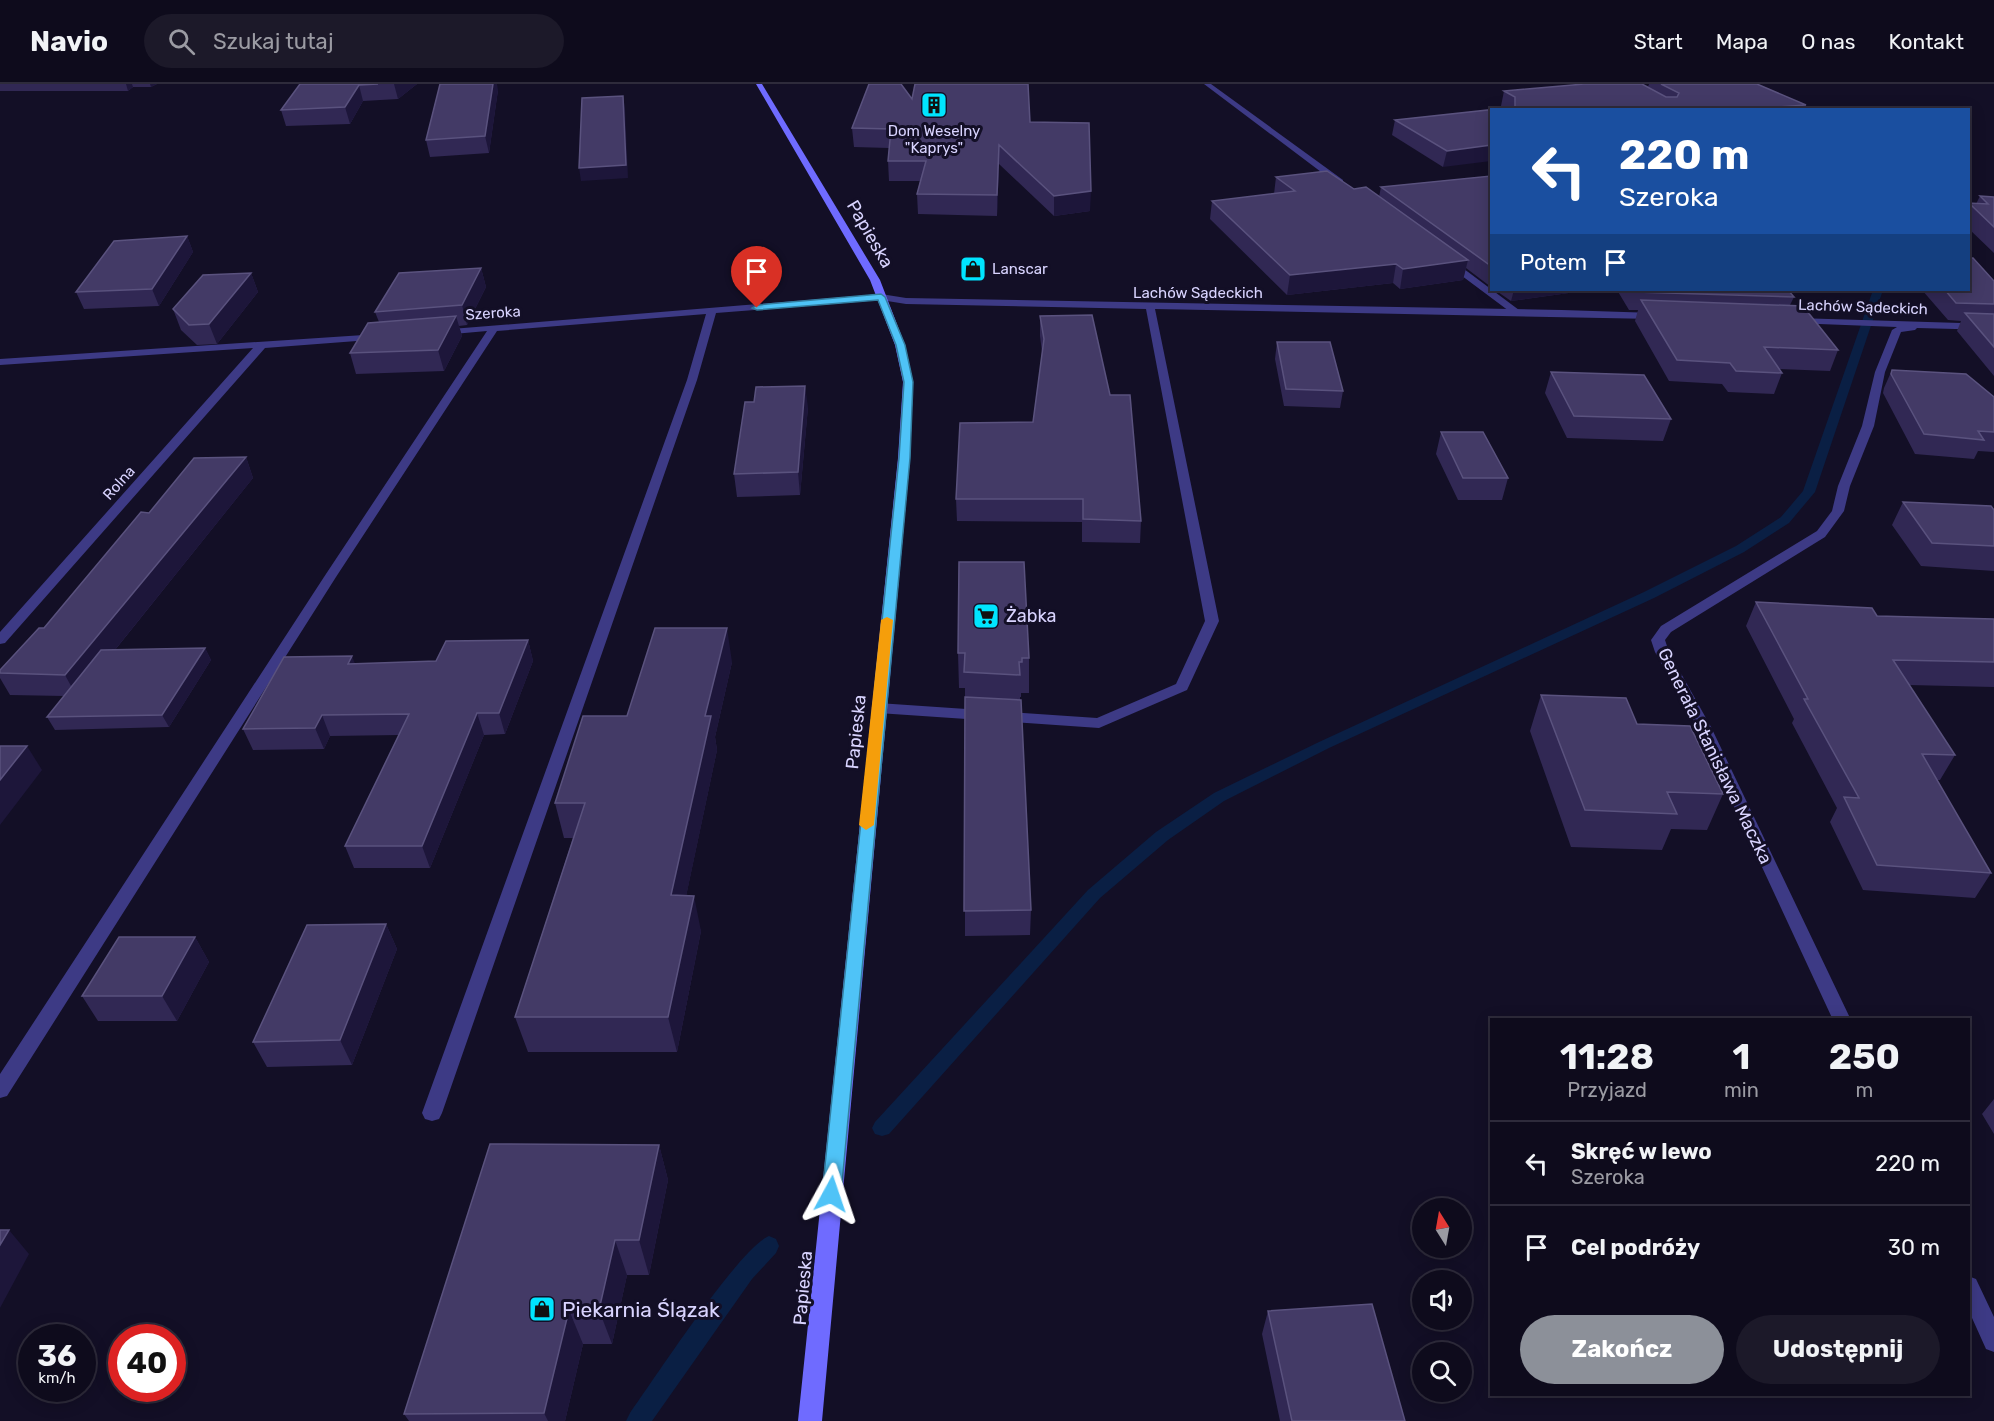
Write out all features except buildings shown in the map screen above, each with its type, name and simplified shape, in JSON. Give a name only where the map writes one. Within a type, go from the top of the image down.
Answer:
[{"type":"street","name":"Papieska","points":[[759,84],[875,280],[900,345],[908,382],[904,458],[810,1421]]},
{"type":"street","points":[[1207,84],[1348,188]]},
{"type":"street","points":[[1441,257],[1516,312]]},
{"type":"street","name":"Lachów Sądeckich","points":[[881,297],[906,301],[1150,308],[1661,316]]},
{"type":"street","name":"Szeroka","points":[[436,333],[881,297]]},
{"type":"street","points":[[878,708],[1100,723],[1182,687],[1212,621],[1150,308]]},
{"type":"street","points":[[432,1113],[692,380],[711,312]]},
{"type":"street","name":"Lachów Sądeckich","points":[[1787,320],[1994,327]]},
{"type":"street","name":"Generała Stanisława Maczka","points":[[1841,1018],[1704,727],[1658,640],[1666,629],[1821,534],[1838,511],[1844,486],[1868,426],[1880,372],[1897,330],[1932,324]]},
{"type":"street","points":[[0,1090],[330,577],[494,328]]},
{"type":"street","points":[[0,362],[260,347],[389,336]]},
{"type":"street","name":"Rolna","points":[[0,640],[260,347]]},
{"type":"street","points":[[1970,1290],[1994,1341]]},
{"type":"waterway","points":[[882,1128],[1094,894],[1162,836],[1219,797],[1324,745],[1649,595],[1740,549],[1785,520],[1809,492],[1878,291]]},
{"type":"waterway","points":[[638,1421],[744,1272],[769,1246]]},
{"type":"slow traffic","points":[[866,825],[887,620]]},
{"type":"place","name":"Dom Weselny \"Kaprys\"","points":[[934,105]]},
{"type":"place","name":"Lanscar","points":[[973,269]]},
{"type":"place","name":"Żabka","points":[[986,616]]},
{"type":"place","name":"Piekarnia Ślązak","points":[[542,1309]]},
{"type":"route","points":[[757,308],[881,297],[900,345],[908,382],[904,458],[831,1194]]}]
